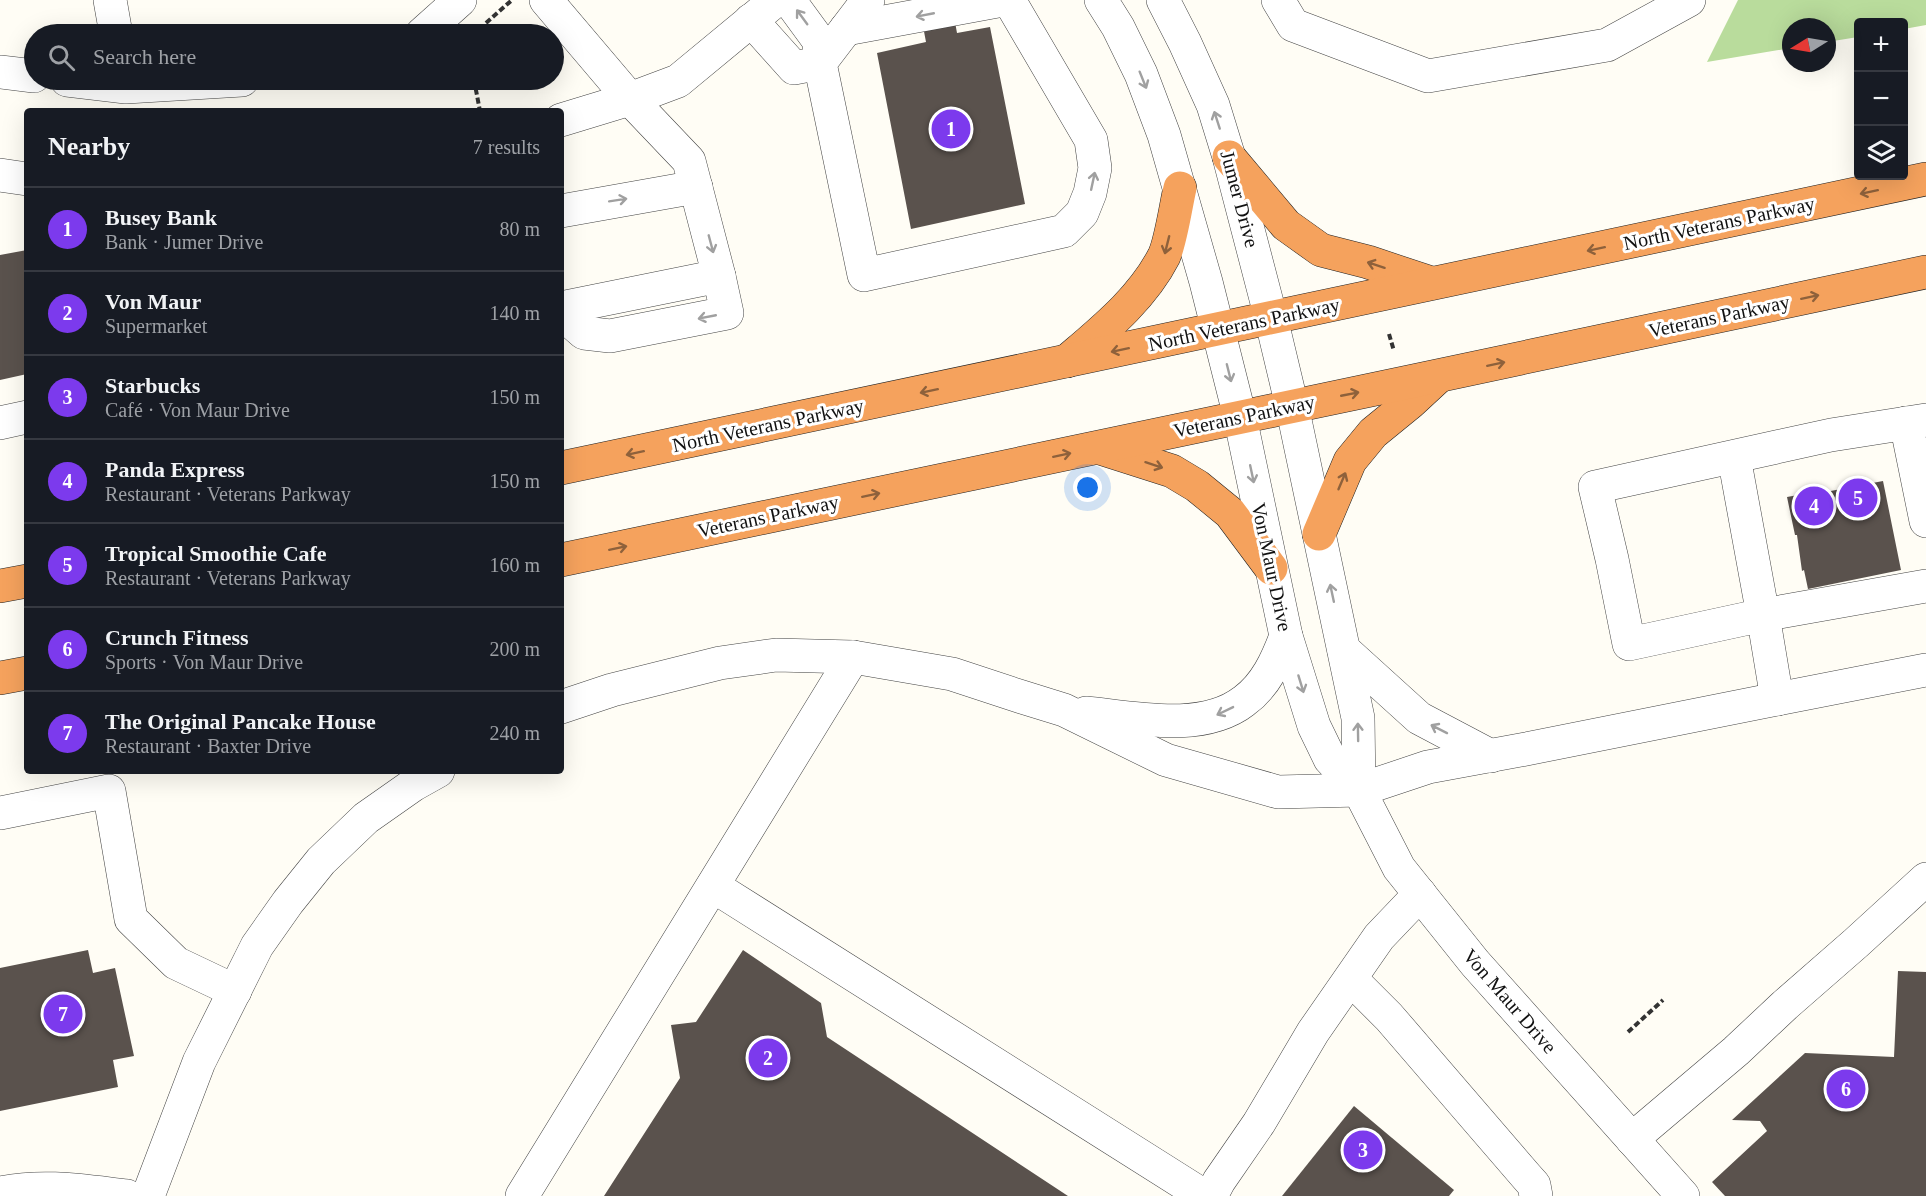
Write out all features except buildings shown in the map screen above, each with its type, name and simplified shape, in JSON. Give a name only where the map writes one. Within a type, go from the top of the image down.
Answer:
[{"type":"highway","points":[[1229,157],[1286,225],[1321,250],[1368,262],[1431,284]]},
{"type":"highway","name":"North Veterans Parkway","points":[[564,467],[1926,179]]},
{"type":"highway","points":[[1067,362],[1118,315],[1152,276],[1165,254],[1180,188]]},
{"type":"highway","name":"Veterans Parkway","points":[[564,559],[1926,272]]},
{"type":"highway","points":[[1319,534],[1350,461],[1373,433],[1439,376]]},
{"type":"highway","points":[[1098,447],[1172,471],[1197,486],[1230,513],[1271,568]]},
{"type":"highway","points":[[0,586],[24,582]]},
{"type":"highway","points":[[0,678],[24,674]]},
{"type":"street","points":[[110,0],[114,24]]},
{"type":"street","points":[[433,24],[460,0]]},
{"type":"street","points":[[546,0],[630,99],[689,162],[728,313],[610,336],[584,333],[564,316]]},
{"type":"street","points":[[564,119],[630,99],[678,81],[776,0]]},
{"type":"street","points":[[789,0],[819,41],[820,63],[864,275],[1065,231],[1082,213],[1090,193],[1095,168],[1091,140],[1009,0]]},
{"type":"street","points":[[751,20],[794,68],[820,63],[868,0]]},
{"type":"street","points":[[846,29],[1003,0]]},
{"type":"street","points":[[1101,0],[1119,27],[1141,74],[1164,135],[1218,329]]},
{"type":"street","name":"Jumer Drive","points":[[1163,0],[1213,105],[1229,157],[1292,406]]},
{"type":"street","points":[[1278,0],[1293,25],[1428,76],[1607,45],[1689,0]]},
{"type":"street","points":[[0,72],[24,75]]},
{"type":"street","points":[[127,92],[146,90]]},
{"type":"street","points":[[0,175],[24,179]]},
{"type":"street","points":[[564,210],[696,187]]},
{"type":"street","points":[[564,307],[719,276]]},
{"type":"street","name":"Von Maur Drive","points":[[1218,329],[1240,417],[1286,636],[1314,726],[1330,759],[1359,790],[1399,868],[1475,963],[1683,1196]]},
{"type":"street","name":"Von Maur Drive","points":[[1292,406],[1358,718],[1359,790]]},
{"type":"street","points":[[0,423],[24,418]]},
{"type":"street","points":[[1926,521],[1916,421],[1831,435],[1595,487],[1629,644],[1763,615],[1926,586]]},
{"type":"street","points":[[1734,457],[1777,699]]},
{"type":"street","points":[[1064,710],[1170,722],[1216,715],[1244,701],[1263,682],[1278,658],[1286,636]]},
{"type":"street","points":[[1344,650],[1419,718],[1491,756]]},
{"type":"street","points":[[564,706],[612,690],[720,663],[776,655],[853,657],[952,674],[1064,710],[1166,760],[1278,792],[1359,790],[1428,766],[1491,756],[1926,670]]},
{"type":"street","points":[[522,1196],[853,657]]},
{"type":"street","points":[[148,1196],[199,1062],[257,946],[321,861],[366,818],[433,774]]},
{"type":"street","points":[[0,813],[109,791],[131,919],[176,963],[235,991]]},
{"type":"street","points":[[1632,1138],[1737,1051],[1926,879]]},
{"type":"street","points":[[713,886],[1204,1196]]},
{"type":"street","points":[[1211,1196],[1313,1032],[1379,937],[1420,894]]},
{"type":"street","points":[[1351,979],[1389,1017],[1534,1185],[1536,1196]]},
{"type":"street","points":[[0,1192],[49,1187],[127,1196]]},
{"type":"path","points":[[485,24],[512,0]]},
{"type":"path","points":[[476,90],[479,108]]},
{"type":"path","points":[[1389,334],[1394,351]]},
{"type":"path","points":[[1628,1032],[1663,1000]]},
{"type":"green space","points":[[1738,0],[1926,0],[1926,25],[1908,28],[1908,18],[1854,18],[1854,38],[1836,41],[1836,18],[1782,18],[1782,50],[1707,62]]},
{"type":"place","name":"Busey Bank","points":[[951,129]]},
{"type":"place","name":"Tropical Smoothie Cafe","points":[[1858,498]]},
{"type":"place","name":"Panda Express","points":[[1814,506]]},
{"type":"place","name":"The Original Pancake House","points":[[63,1014]]},
{"type":"place","name":"Von Maur","points":[[768,1058]]},
{"type":"place","name":"Crunch Fitness","points":[[1846,1089]]},
{"type":"place","name":"Starbucks","points":[[1363,1150]]}]
